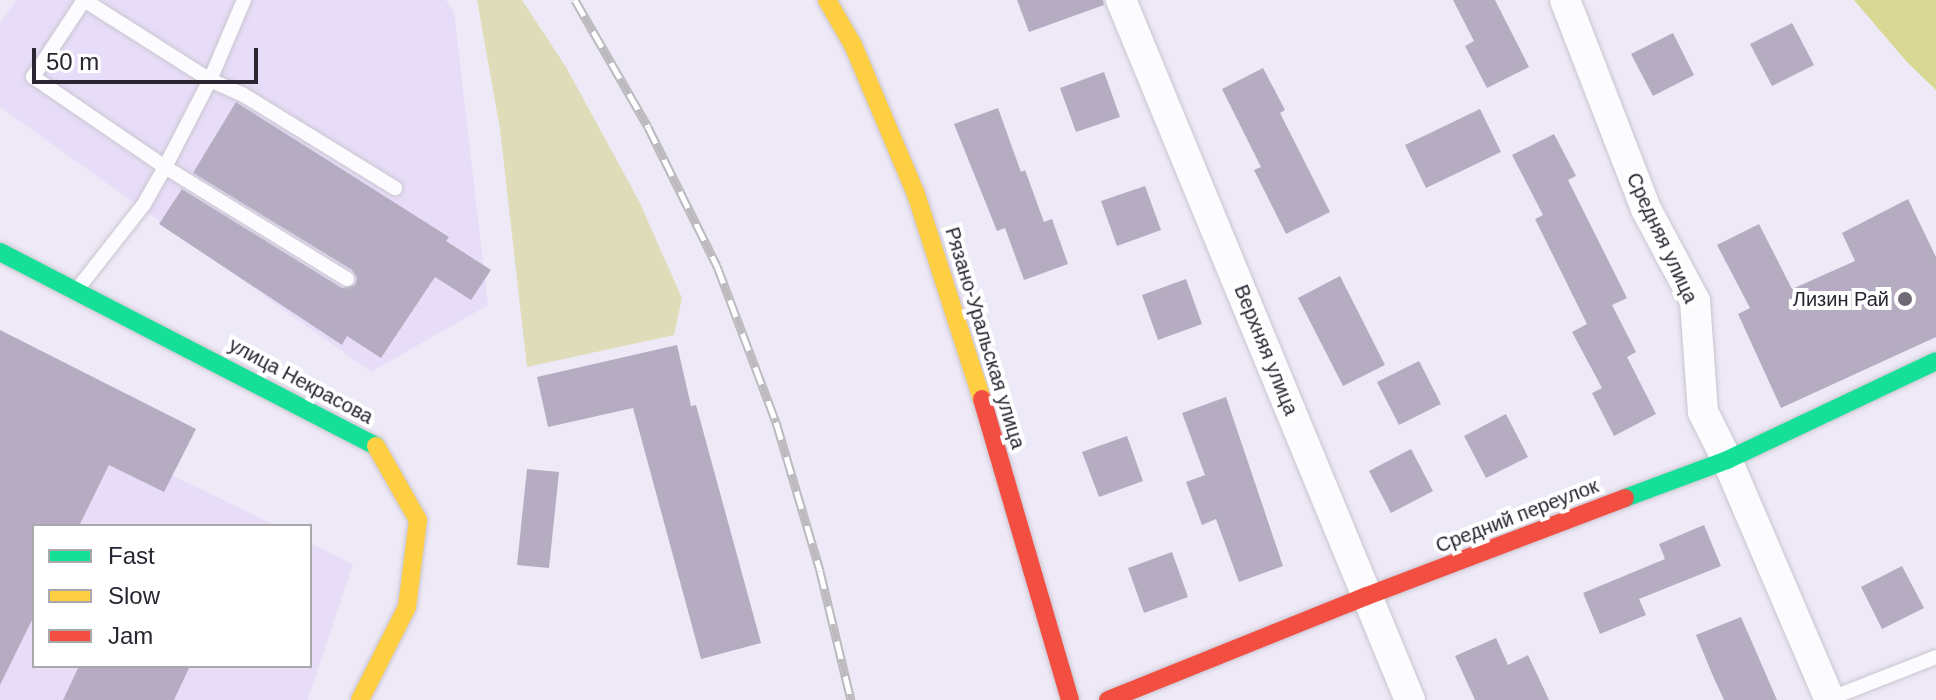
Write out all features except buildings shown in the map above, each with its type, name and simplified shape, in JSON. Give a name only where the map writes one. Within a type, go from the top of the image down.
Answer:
[{"type":"street","name":"Рязано-Уральская улица","points":[[827,0],[853,45],[910,180],[956,310],[1070,700]]},
{"type":"street","name":"Верхняя улица","points":[[1121,0],[1410,700]]},
{"type":"street","name":"Средняя улица","points":[[1565,0],[1646,209],[1695,301],[1703,412],[1727,460],[1830,700]]},
{"type":"street","name":"улица Некрасова","points":[[0,252],[376,446],[418,520],[407,607],[360,700]]},
{"type":"street","name":"Средний переулок","points":[[1108,700],[1367,596],[1727,460],[1936,361]]},
{"type":"lane","points":[[347,279],[165,167],[33,77],[84,0],[210,80],[242,94],[395,188]]},
{"type":"lane","points":[[77,290],[144,204],[210,80],[244,0]]},
{"type":"lane","points":[[1830,700],[1936,657]]},
{"type":"shaded area","points":[[16,0],[446,0],[454,12],[488,305],[371,372],[0,107],[0,24]]},
{"type":"shaded area","points":[[477,0],[522,0],[566,67],[639,201],[682,298],[674,335],[527,367],[500,129]]},
{"type":"shaded area","points":[[1854,0],[1936,0],[1936,90],[1907,62]]},
{"type":"shaded area","points":[[0,391],[272,524],[32,524],[32,668],[312,668],[312,544],[353,564],[308,700],[0,700]]},
{"type":"railway","points":[[575,0],[648,127],[717,266],[776,422],[820,571],[851,700]]},
{"type":"traffic: fast","points":[[0,252],[376,446]]},
{"type":"traffic: fast","points":[[1625,498],[1727,460],[1936,361]]},
{"type":"traffic: slow","points":[[827,0],[853,45],[916,194],[982,399]]},
{"type":"traffic: slow","points":[[360,700],[407,607],[418,520],[376,446]]},
{"type":"traffic: jam","points":[[982,399],[1070,700]]},
{"type":"traffic: jam","points":[[1108,700],[1367,596],[1625,498]]},
{"type":"place","name":"Лизин Рай","points":[[1905,299]]}]
